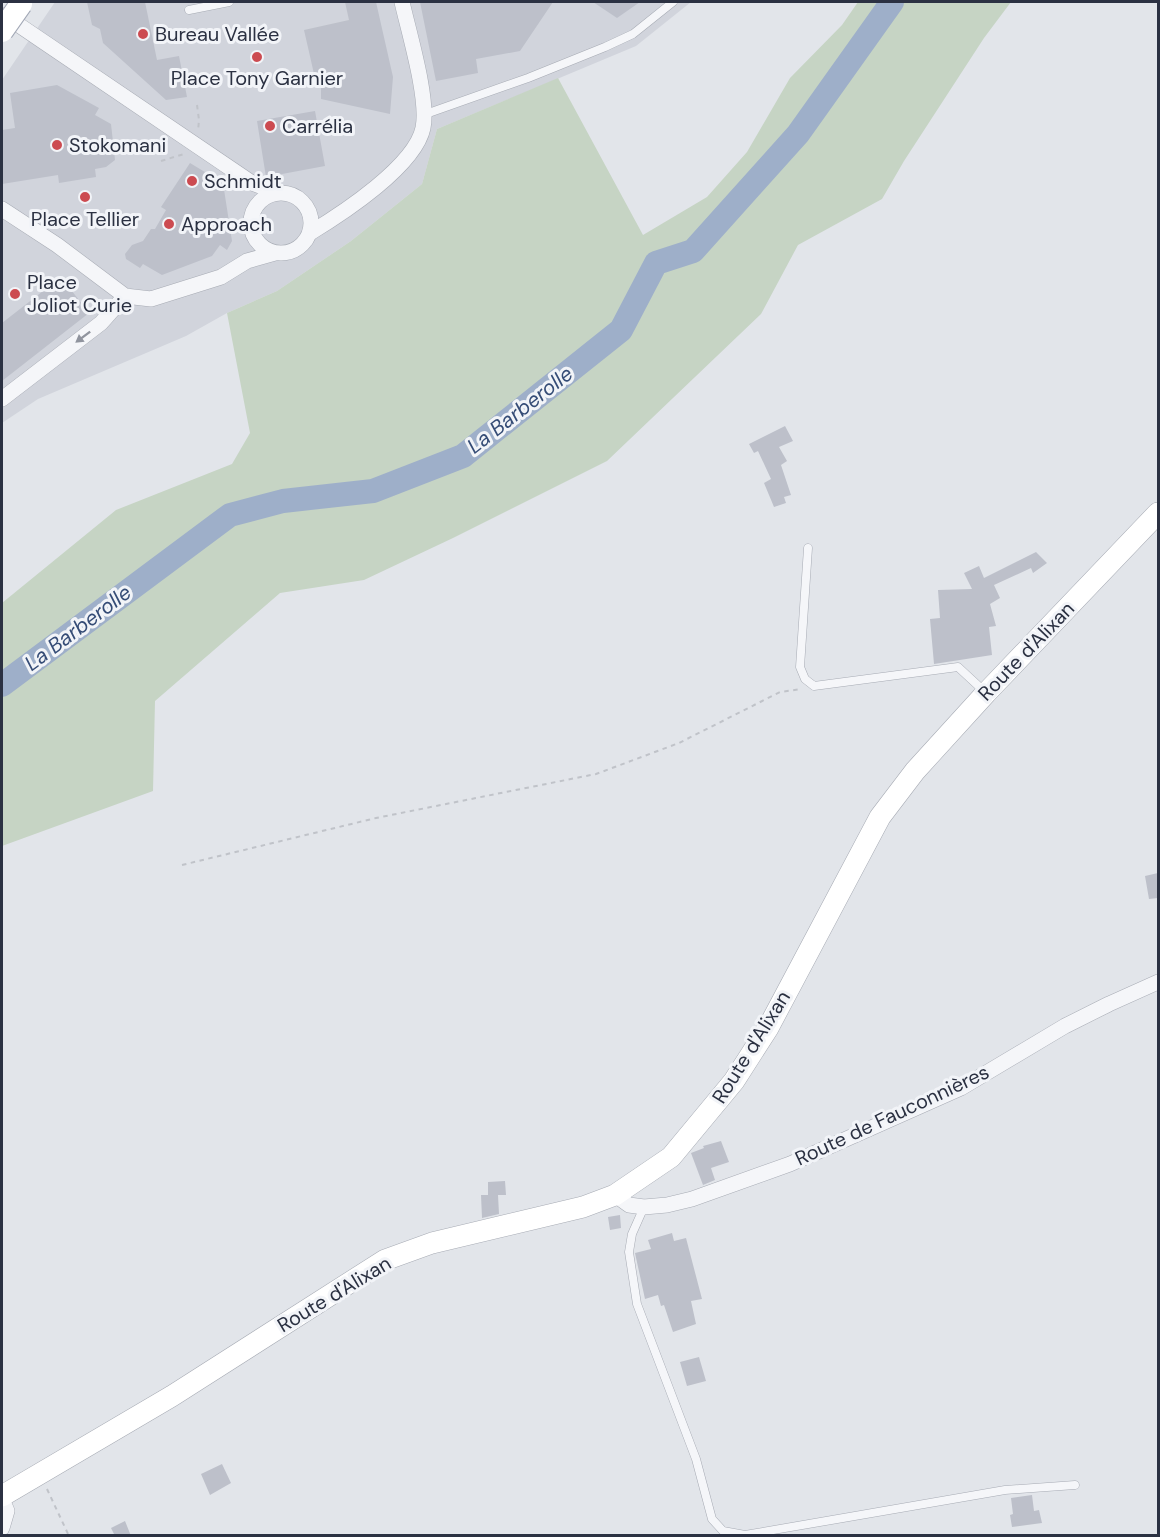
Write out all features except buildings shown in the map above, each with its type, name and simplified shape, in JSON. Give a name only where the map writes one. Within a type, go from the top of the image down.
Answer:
[{"type":"main road","points":[[2,31],[15,6]]},
{"type":"street","points":[[2,209],[57,245],[125,296],[151,299],[221,277],[247,261],[296,250],[310,233],[335,218],[407,159],[423,129],[424,100],[402,2]]},
{"type":"street","points":[[15,6],[252,183],[278,193],[295,196],[308,208],[335,218]]},
{"type":"street","points":[[252,183],[254,210],[251,219],[255,237],[263,247],[275,253]]},
{"type":"street","points":[[254,210],[264,199],[278,193]]},
{"type":"street","points":[[308,208],[311,216],[310,233]]},
{"type":"street","points":[[247,261],[255,237]]},
{"type":"street","points":[[2,399],[101,323],[125,296]]},
{"type":"street","name":"Route d'Alixan","points":[[2,1498],[39,1473],[172,1396],[385,1260],[432,1243],[583,1207],[615,1195],[671,1157],[734,1081],[768,1028],[880,817],[915,771],[986,693],[1158,513]]},
{"type":"street","name":"Route de Fauconnières","points":[[644,1207],[692,1199],[790,1164],[961,1088],[1065,1026],[1158,982]]},
{"type":"street","points":[[615,1195],[629,1205],[644,1207]]},
{"type":"street","points":[[2,1498],[7,1511],[2,1528]]},
{"type":"lane","points":[[189,10],[229,2]]},
{"type":"lane","points":[[423,115],[528,78],[605,47],[633,34],[673,2]]},
{"type":"lane","points":[[808,548],[800,667],[805,679],[814,687],[958,667],[986,693]]},
{"type":"lane","points":[[644,1207],[632,1234],[629,1252],[637,1304],[696,1459],[712,1519],[723,1531],[745,1535],[1005,1490],[1075,1485]]},
{"type":"path","points":[[197,105],[200,120],[198,134]]},
{"type":"path","points":[[161,161],[183,156],[186,152]]},
{"type":"path","points":[[182,864],[376,818],[596,774],[679,743],[780,692],[814,687]]},
{"type":"path","points":[[39,1473],[69,1536]]},
{"type":"shaded area","points":[[55,2],[691,2],[636,46],[437,129],[422,184],[351,241],[277,291],[227,313],[186,336],[38,399],[2,423],[2,80]]},
{"type":"green space","points":[[858,2],[1011,2],[984,38],[882,199],[798,245],[761,314],[607,461],[364,580],[280,593],[155,701],[153,791],[2,846],[2,603],[116,510],[232,464],[250,433],[227,313],[277,291],[351,241],[422,184],[437,129],[558,78],[643,235],[707,197],[747,152],[790,78],[842,25]]},
{"type":"waterway","name":"La Barberolle","points":[[2,685],[230,515],[283,501],[373,491],[463,456],[621,330],[656,263],[693,251],[798,134],[892,2]]},
{"type":"place","name":"Bureau Vallée","points":[[143,34]]},
{"type":"place","name":"Place Tony Garnier","points":[[257,57]]},
{"type":"place","name":"Carrélia","points":[[270,126]]},
{"type":"place","name":"Stokomani","points":[[57,145]]},
{"type":"place","name":"Schmidt","points":[[192,181]]},
{"type":"place","name":"Place Tellier","points":[[85,197]]},
{"type":"place","name":"Approach","points":[[169,224]]},
{"type":"place","name":"Place Joliot Curie","points":[[15,294]]}]
